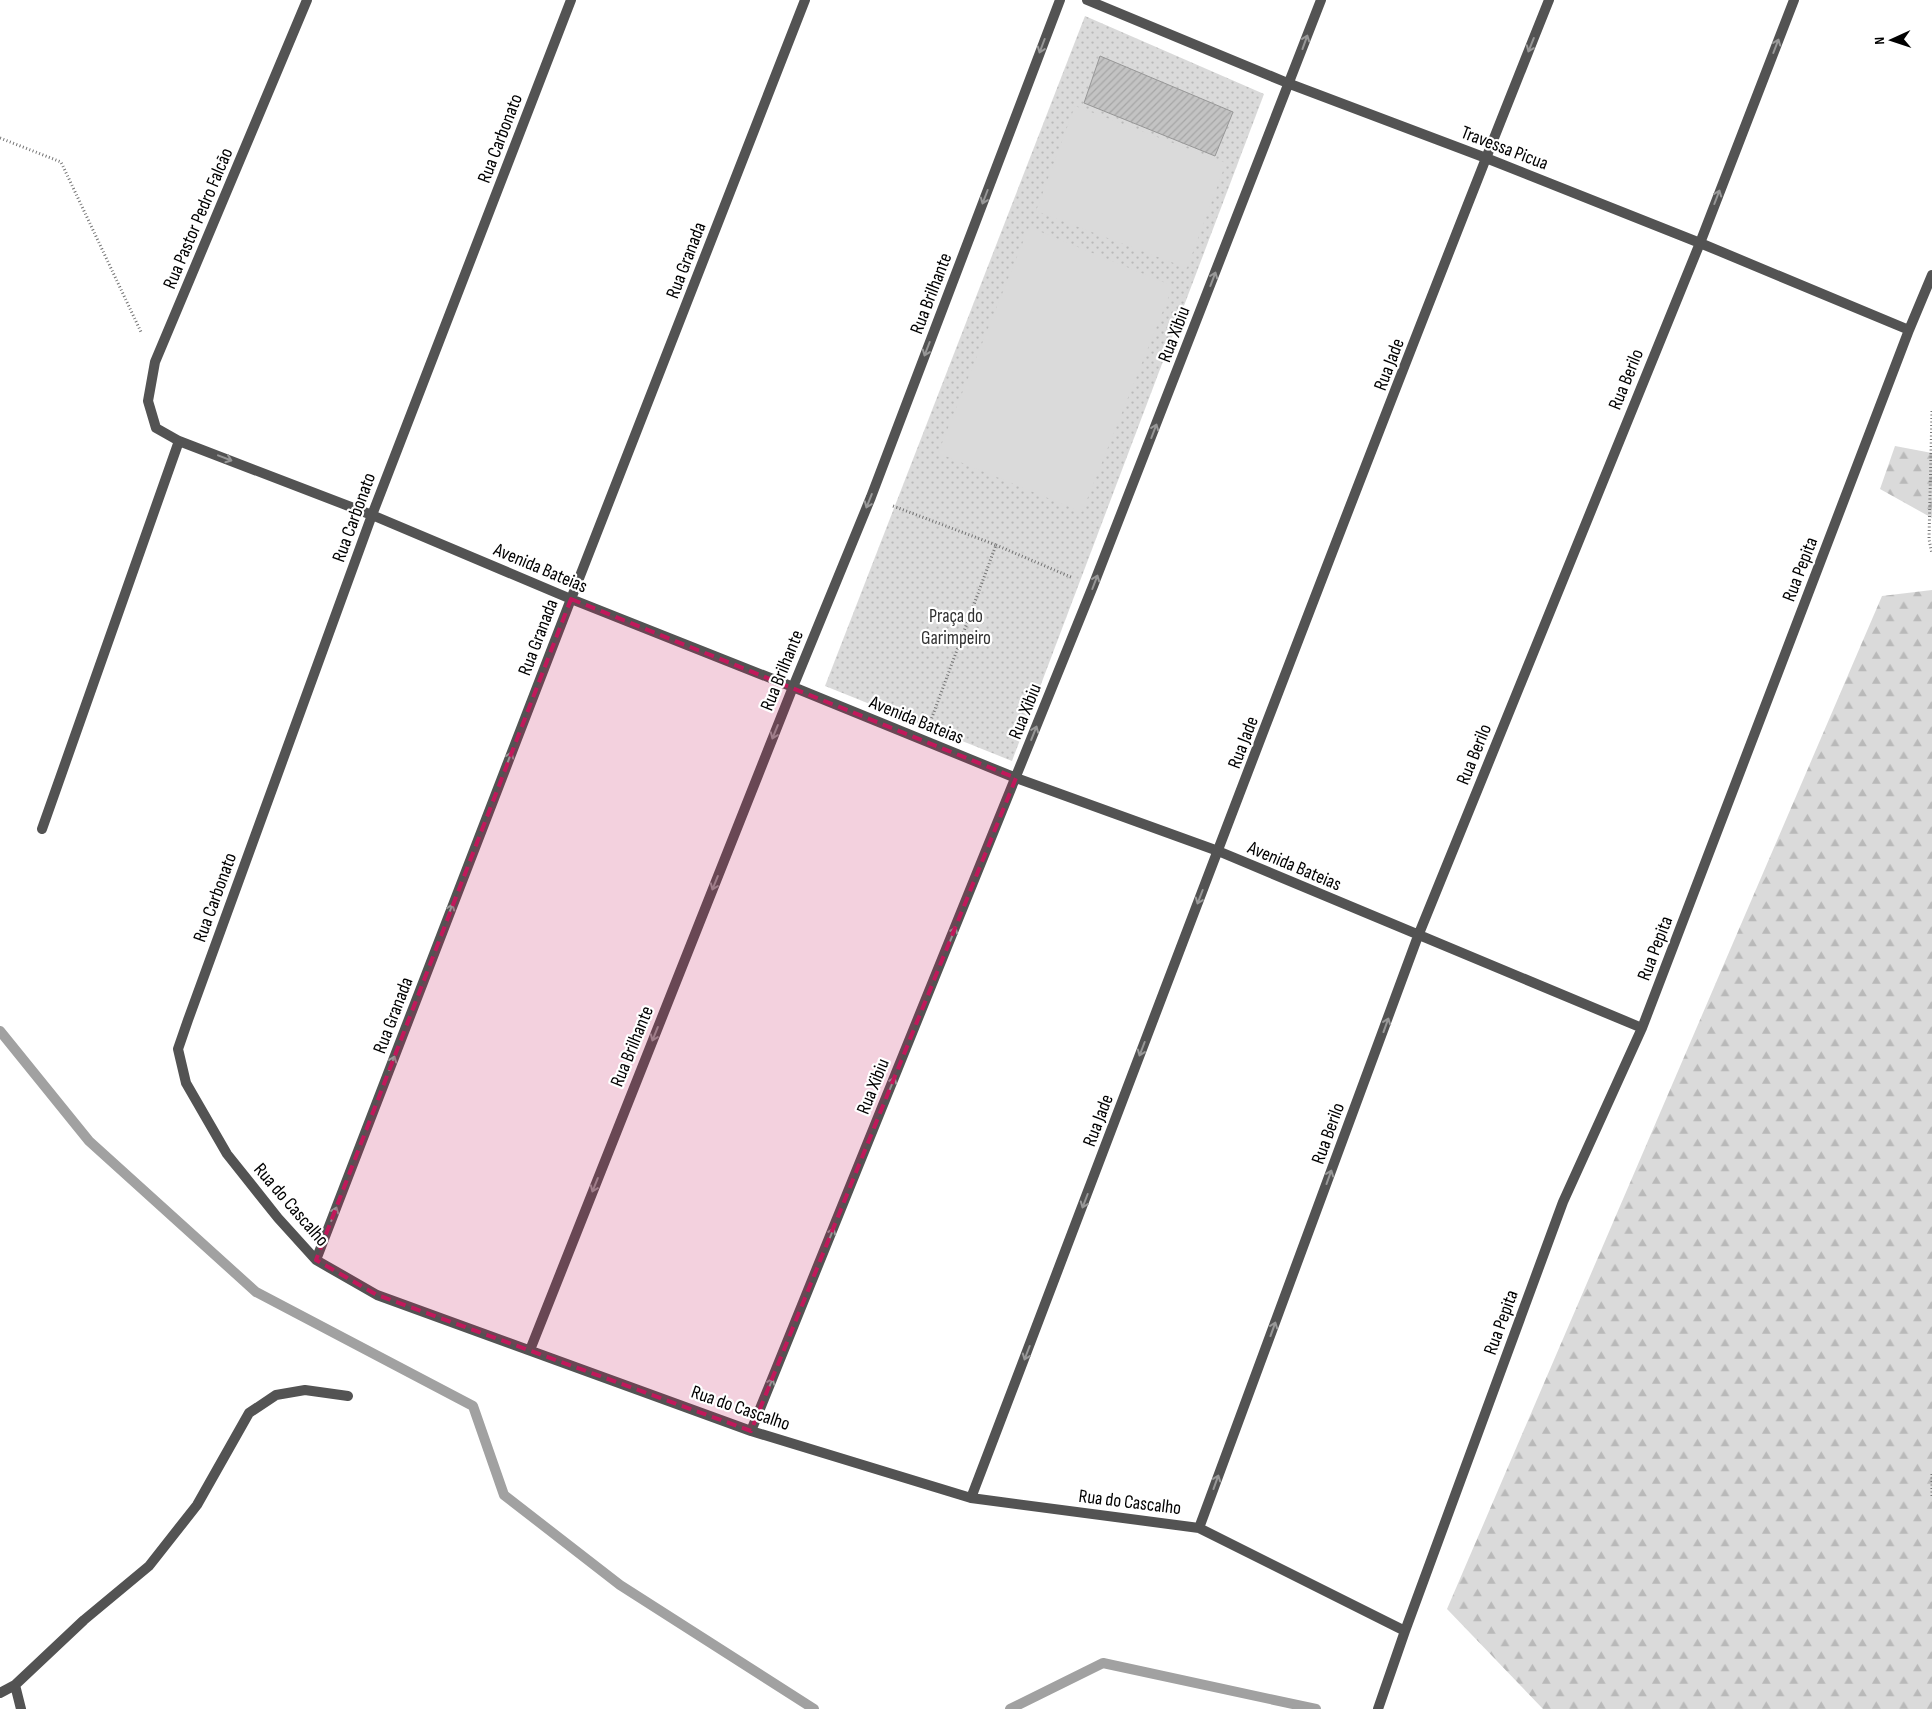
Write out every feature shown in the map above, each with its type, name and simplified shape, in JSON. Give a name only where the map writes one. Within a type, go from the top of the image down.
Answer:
[{"type":"street","name":"Rua Pastor Pedro Falcão","points":[[179,441],[156,428],[148,401],[155,362],[307,0]]},
{"type":"street","name":"Rua Carbonato","points":[[178,1049],[372,515],[571,0]]},
{"type":"street","name":"Rua Granada","points":[[316,1260],[805,0]]},
{"type":"street","name":"Rua Brilhante","points":[[530,1350],[793,686],[871,497],[1060,0]]},
{"type":"street","name":"Travessa Picua","points":[[1087,0],[1290,84],[1486,158],[1700,243],[1909,330]]},
{"type":"street","name":"Rua Xibiu","points":[[751,1431],[1016,778],[1290,84],[1321,0]]},
{"type":"street","name":"Rua Jade","points":[[971,1498],[1486,158],[1550,0]]},
{"type":"street","name":"Rua Berilo","points":[[1199,1528],[1418,936],[1700,243],[1794,0]]},
{"type":"street","name":"Rua Pepita","points":[[1378,1709],[1404,1631],[1563,1202],[1642,1028],[1909,330],[1932,275]]},
{"type":"street","name":"Avenida Bateias","points":[[179,441],[372,515],[571,599],[793,686],[1016,778],[1218,852],[1642,1028]]},
{"type":"street","points":[[42,828],[179,441]]},
{"type":"street","name":"Rua do Cascalho","points":[[178,1049],[186,1083],[227,1154],[278,1218],[316,1260],[377,1295],[751,1431],[971,1498],[1199,1528],[1404,1631]]},
{"type":"street","points":[[0,1693],[15,1685],[84,1620],[149,1566],[197,1505],[249,1413],[276,1394],[305,1390],[348,1396]]},
{"type":"street","points":[[15,1685],[22,1709]]},
{"type":"path","points":[[0,138],[60,162],[155,362]]},
{"type":"path","points":[[1932,411],[1929,539],[1932,554]]},
{"type":"path","points":[[888,504],[996,545],[1076,580]]},
{"type":"path","points":[[929,726],[996,545]]},
{"type":"path","points":[[1932,1474],[1932,1498]]},
{"type":"highlighted area","points":[[571,599],[1016,778],[751,1431],[377,1295],[316,1260]]},
{"type":"green space","name":"Praça do Garimpeiro","points":[[1085,16],[1264,94],[1012,761],[825,686]]},
{"type":"green space","points":[[1075,106],[1226,163],[1187,268],[1036,211]]},
{"type":"green space","points":[[1029,227],[1173,286],[1082,512],[938,453]]},
{"type":"green space","points":[[1895,446],[1932,453],[1932,518],[1880,489]]},
{"type":"green space","points":[[1932,590],[1932,1709],[1543,1709],[1447,1609],[1882,596]]},
{"type":"building","points":[[1100,56],[1233,112],[1215,156],[1084,103]]},
{"type":"waterway","points":[[0,1031],[89,1141],[256,1292],[473,1406],[504,1495],[620,1585],[814,1709]]},
{"type":"waterway","points":[[1010,1709],[1103,1663],[1316,1709]]}]
